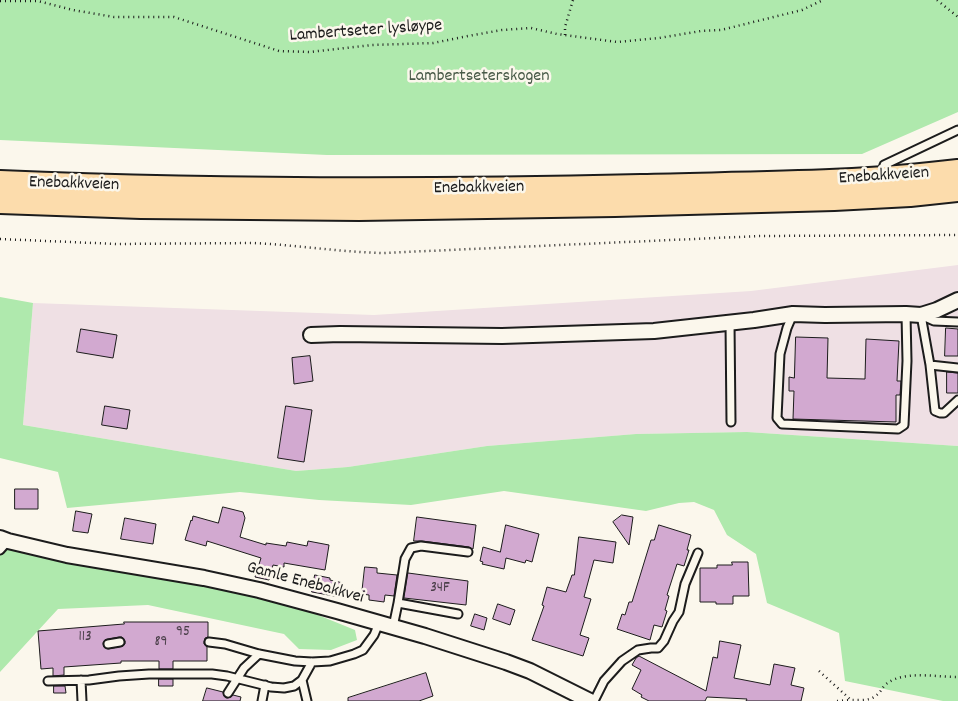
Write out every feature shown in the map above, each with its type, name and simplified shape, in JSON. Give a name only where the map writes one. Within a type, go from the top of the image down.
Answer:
[{"type":"highway","name":"Enebakkveien","points":[[0,182],[280,189],[437,189],[603,187],[881,178],[958,171]]},
{"type":"highway","name":"Enebakkveien","points":[[0,202],[359,209],[834,199],[900,196],[958,190]]},
{"type":"street","points":[[311,335],[512,335],[654,331],[794,314],[921,315],[958,300]]},
{"type":"street","name":"Gamle Enebakkvei","points":[[3,543],[146,567],[259,590],[425,636],[530,671],[590,701]]},
{"type":"lane","points":[[881,178],[884,165],[958,130]]},
{"type":"lane","points":[[794,314],[787,328],[780,354],[777,418],[782,424],[898,429],[904,425],[907,361],[906,314]]},
{"type":"lane","points":[[921,315],[934,321],[958,322]]},
{"type":"lane","points":[[921,315],[930,365],[935,410],[944,413],[958,400]]},
{"type":"lane","points":[[730,323],[731,422]]},
{"type":"lane","points":[[930,365],[958,368]]},
{"type":"lane","points":[[209,642],[295,661],[330,660],[354,654],[363,650],[374,635],[386,625],[398,603],[405,559],[411,548],[421,546],[468,552]]},
{"type":"lane","points":[[594,701],[604,681],[622,661],[638,650],[658,648],[664,641],[679,612],[685,584],[698,553]]},
{"type":"lane","points":[[398,603],[458,614]]},
{"type":"lane","points":[[108,644],[120,642]]},
{"type":"lane","points":[[228,693],[244,668],[259,654]]},
{"type":"lane","points":[[48,681],[149,674],[212,674],[284,688],[294,686],[302,680],[312,662]]},
{"type":"lane","points":[[81,680],[82,701]]},
{"type":"lane","points":[[302,680],[307,701]]},
{"type":"lane","points":[[262,701],[265,685]]},
{"type":"path","points":[[565,35],[565,27],[573,0]]},
{"type":"path","name":"Lambertseter lysløype","points":[[0,1],[38,1],[73,10],[114,16],[174,17],[279,51],[310,52],[433,43],[485,33],[531,28],[617,42],[659,38],[701,31],[721,30],[802,10],[823,0]]},
{"type":"path","points":[[937,0],[958,17]]},
{"type":"path","points":[[0,239],[117,244],[253,243],[383,253],[760,236],[958,234]]},
{"type":"path","points":[[819,671],[851,700]]},
{"type":"path","points":[[837,701],[870,699],[887,682],[897,678],[918,675],[958,677]]},
{"type":"shaded area","points":[[958,265],[958,446],[747,432],[636,434],[487,446],[348,467],[296,471],[23,425],[33,303],[374,315],[751,291]]},
{"type":"green space","name":"Lambertseterskogen","points":[[0,0],[958,0],[958,112],[862,154],[327,155],[0,140]]},
{"type":"green space","points":[[0,297],[33,303],[23,425],[296,471],[348,467],[487,446],[636,434],[747,432],[958,446],[958,701],[943,701],[845,681],[839,633],[767,603],[756,554],[727,535],[714,510],[694,502],[679,503],[646,511],[504,491],[411,505],[319,500],[240,492],[67,508],[58,472],[0,458]]},
{"type":"green space","points":[[9,546],[281,600],[355,630],[357,640],[331,650],[299,649],[284,634],[148,605],[58,609],[0,672],[0,549]]},
{"type":"building","points":[[946,328],[958,329],[958,356],[945,356]]},
{"type":"building","points":[[81,329],[117,335],[113,358],[77,352]]},
{"type":"building","points":[[796,337],[828,338],[827,378],[865,379],[866,339],[899,341],[897,381],[901,381],[900,395],[896,395],[896,422],[793,419],[794,391],[789,391],[789,377],[794,378]]},
{"type":"building","points":[[310,356],[313,381],[294,384],[292,358]]},
{"type":"building","points":[[947,372],[958,373],[958,393],[947,393]]},
{"type":"building","points":[[105,406],[130,410],[127,429],[102,425]]},
{"type":"building","points":[[286,406],[312,410],[304,462],[278,458]]},
{"type":"building","points":[[15,489],[38,489],[38,509],[15,509]]},
{"type":"building","points":[[223,507],[243,512],[245,518],[240,537],[266,545],[266,543],[286,546],[287,542],[307,546],[308,541],[329,545],[325,570],[284,563],[284,567],[273,565],[269,580],[255,577],[261,558],[207,541],[206,546],[185,540],[193,516],[218,523]]},
{"type":"building","points":[[76,511],[92,514],[88,533],[73,531]]},
{"type":"building","points":[[622,515],[633,517],[629,545],[613,522]]},
{"type":"building","points":[[417,517],[476,525],[473,549],[414,541]]},
{"type":"building","points":[[125,518],[156,524],[153,544],[121,539]]},
{"type":"building","points":[[506,525],[539,534],[532,562],[526,560],[525,563],[506,558],[504,569],[482,564],[483,562],[480,561],[483,547],[500,552]]},
{"type":"building","points":[[659,525],[691,535],[684,566],[677,564],[667,595],[669,596],[665,610],[667,611],[662,627],[654,625],[650,640],[617,629],[622,614],[625,615],[629,602],[632,602],[651,540],[654,540]]},
{"type":"building","points":[[579,537],[616,542],[613,563],[594,560],[584,597],[591,599],[580,635],[589,638],[583,656],[532,640],[544,606],[542,605],[547,587],[566,592],[572,575],[574,575]]},
{"type":"building","points":[[732,562],[748,562],[749,596],[733,596],[733,604],[700,602],[700,568],[717,568],[717,565],[732,565]]},
{"type":"building","points":[[365,567],[377,568],[377,573],[397,575],[394,596],[385,595],[384,602],[369,600],[369,595],[362,594]]},
{"type":"building","points":[[408,573],[468,581],[466,605],[404,598]]},
{"type":"building","points":[[315,575],[343,583],[340,597],[312,592]]},
{"type":"building","points":[[498,604],[515,610],[510,625],[493,619]]},
{"type":"building","points":[[475,614],[487,618],[484,630],[471,626]]},
{"type":"building","points":[[124,622],[208,622],[208,637],[205,638],[204,642],[207,647],[207,661],[173,661],[173,669],[159,669],[159,661],[121,661],[121,663],[64,667],[64,675],[53,676],[53,668],[41,669],[38,631],[124,624]],"holes":[[[122,637],[125,641],[123,646],[108,649],[104,647],[103,643],[105,640]]]},
{"type":"building","points":[[720,641],[741,645],[734,678],[770,685],[774,664],[795,668],[791,685],[804,688],[801,701],[746,701],[747,699],[707,697],[705,701],[649,701],[632,689],[641,670],[632,665],[639,656],[706,691],[713,657],[717,658]]},
{"type":"building","points":[[426,673],[433,696],[419,701],[348,701],[348,698]]},
{"type":"building","points":[[159,679],[173,679],[173,686],[159,686]]},
{"type":"building","points":[[54,686],[65,686],[66,693],[54,693]]},
{"type":"building","points":[[207,688],[223,692],[227,698],[233,695],[241,697],[240,701],[203,701]]}]
